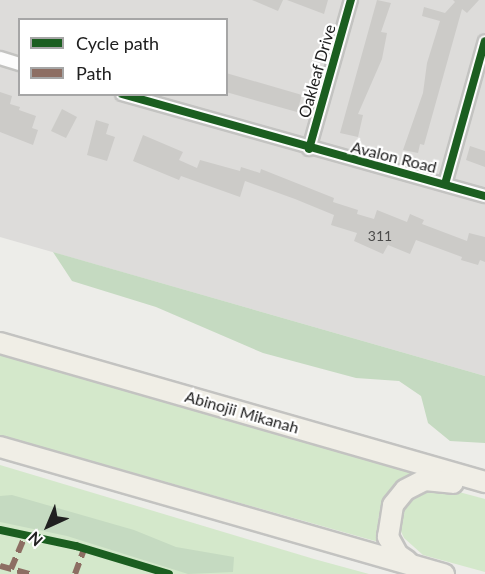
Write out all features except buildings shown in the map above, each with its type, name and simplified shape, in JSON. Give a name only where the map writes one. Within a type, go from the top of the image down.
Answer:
[{"type":"main road","name":"Abinojii Mikanah","points":[[0,343],[485,482]]},
{"type":"main road","points":[[0,447],[444,574]]},
{"type":"main road","points":[[414,566],[398,555],[388,537],[388,517],[405,490],[425,480],[439,480],[485,491]]},
{"type":"street","name":"Oakleaf Drive","points":[[309,149],[351,0]]},
{"type":"street","points":[[445,184],[485,41]]},
{"type":"street","points":[[0,58],[18,63]]},
{"type":"street","name":"Avalon Road","points":[[129,96],[309,149],[485,196]]},
{"type":"shaded area","points":[[0,0],[485,0],[485,376],[0,237]]},
{"type":"green space","points":[[53,252],[485,376],[485,443],[450,441],[428,423],[421,396],[399,381],[356,378],[263,353],[156,307],[72,281]]},
{"type":"green space","points":[[0,350],[421,469],[420,474],[389,495],[378,519],[382,543],[0,435]]},
{"type":"green space","points":[[0,465],[314,559],[369,574],[0,574]]},
{"type":"green space","points":[[433,485],[485,499],[485,572],[423,555],[404,538],[398,525],[407,499]]},
{"type":"green space","points":[[12,495],[134,530],[176,547],[234,557],[233,572],[188,574],[67,536],[0,522],[0,496]]},
{"type":"marked path","points":[[11,569],[25,536]]},
{"type":"marked path","points":[[75,574],[84,549]]},
{"type":"marked path","points":[[0,566],[30,574]]},
{"type":"cycle path","points":[[309,149],[351,0]]},
{"type":"cycle path","points":[[445,184],[485,41]]},
{"type":"cycle path","points":[[129,96],[485,196]]},
{"type":"cycle path","points":[[0,530],[76,546],[169,574]]}]
